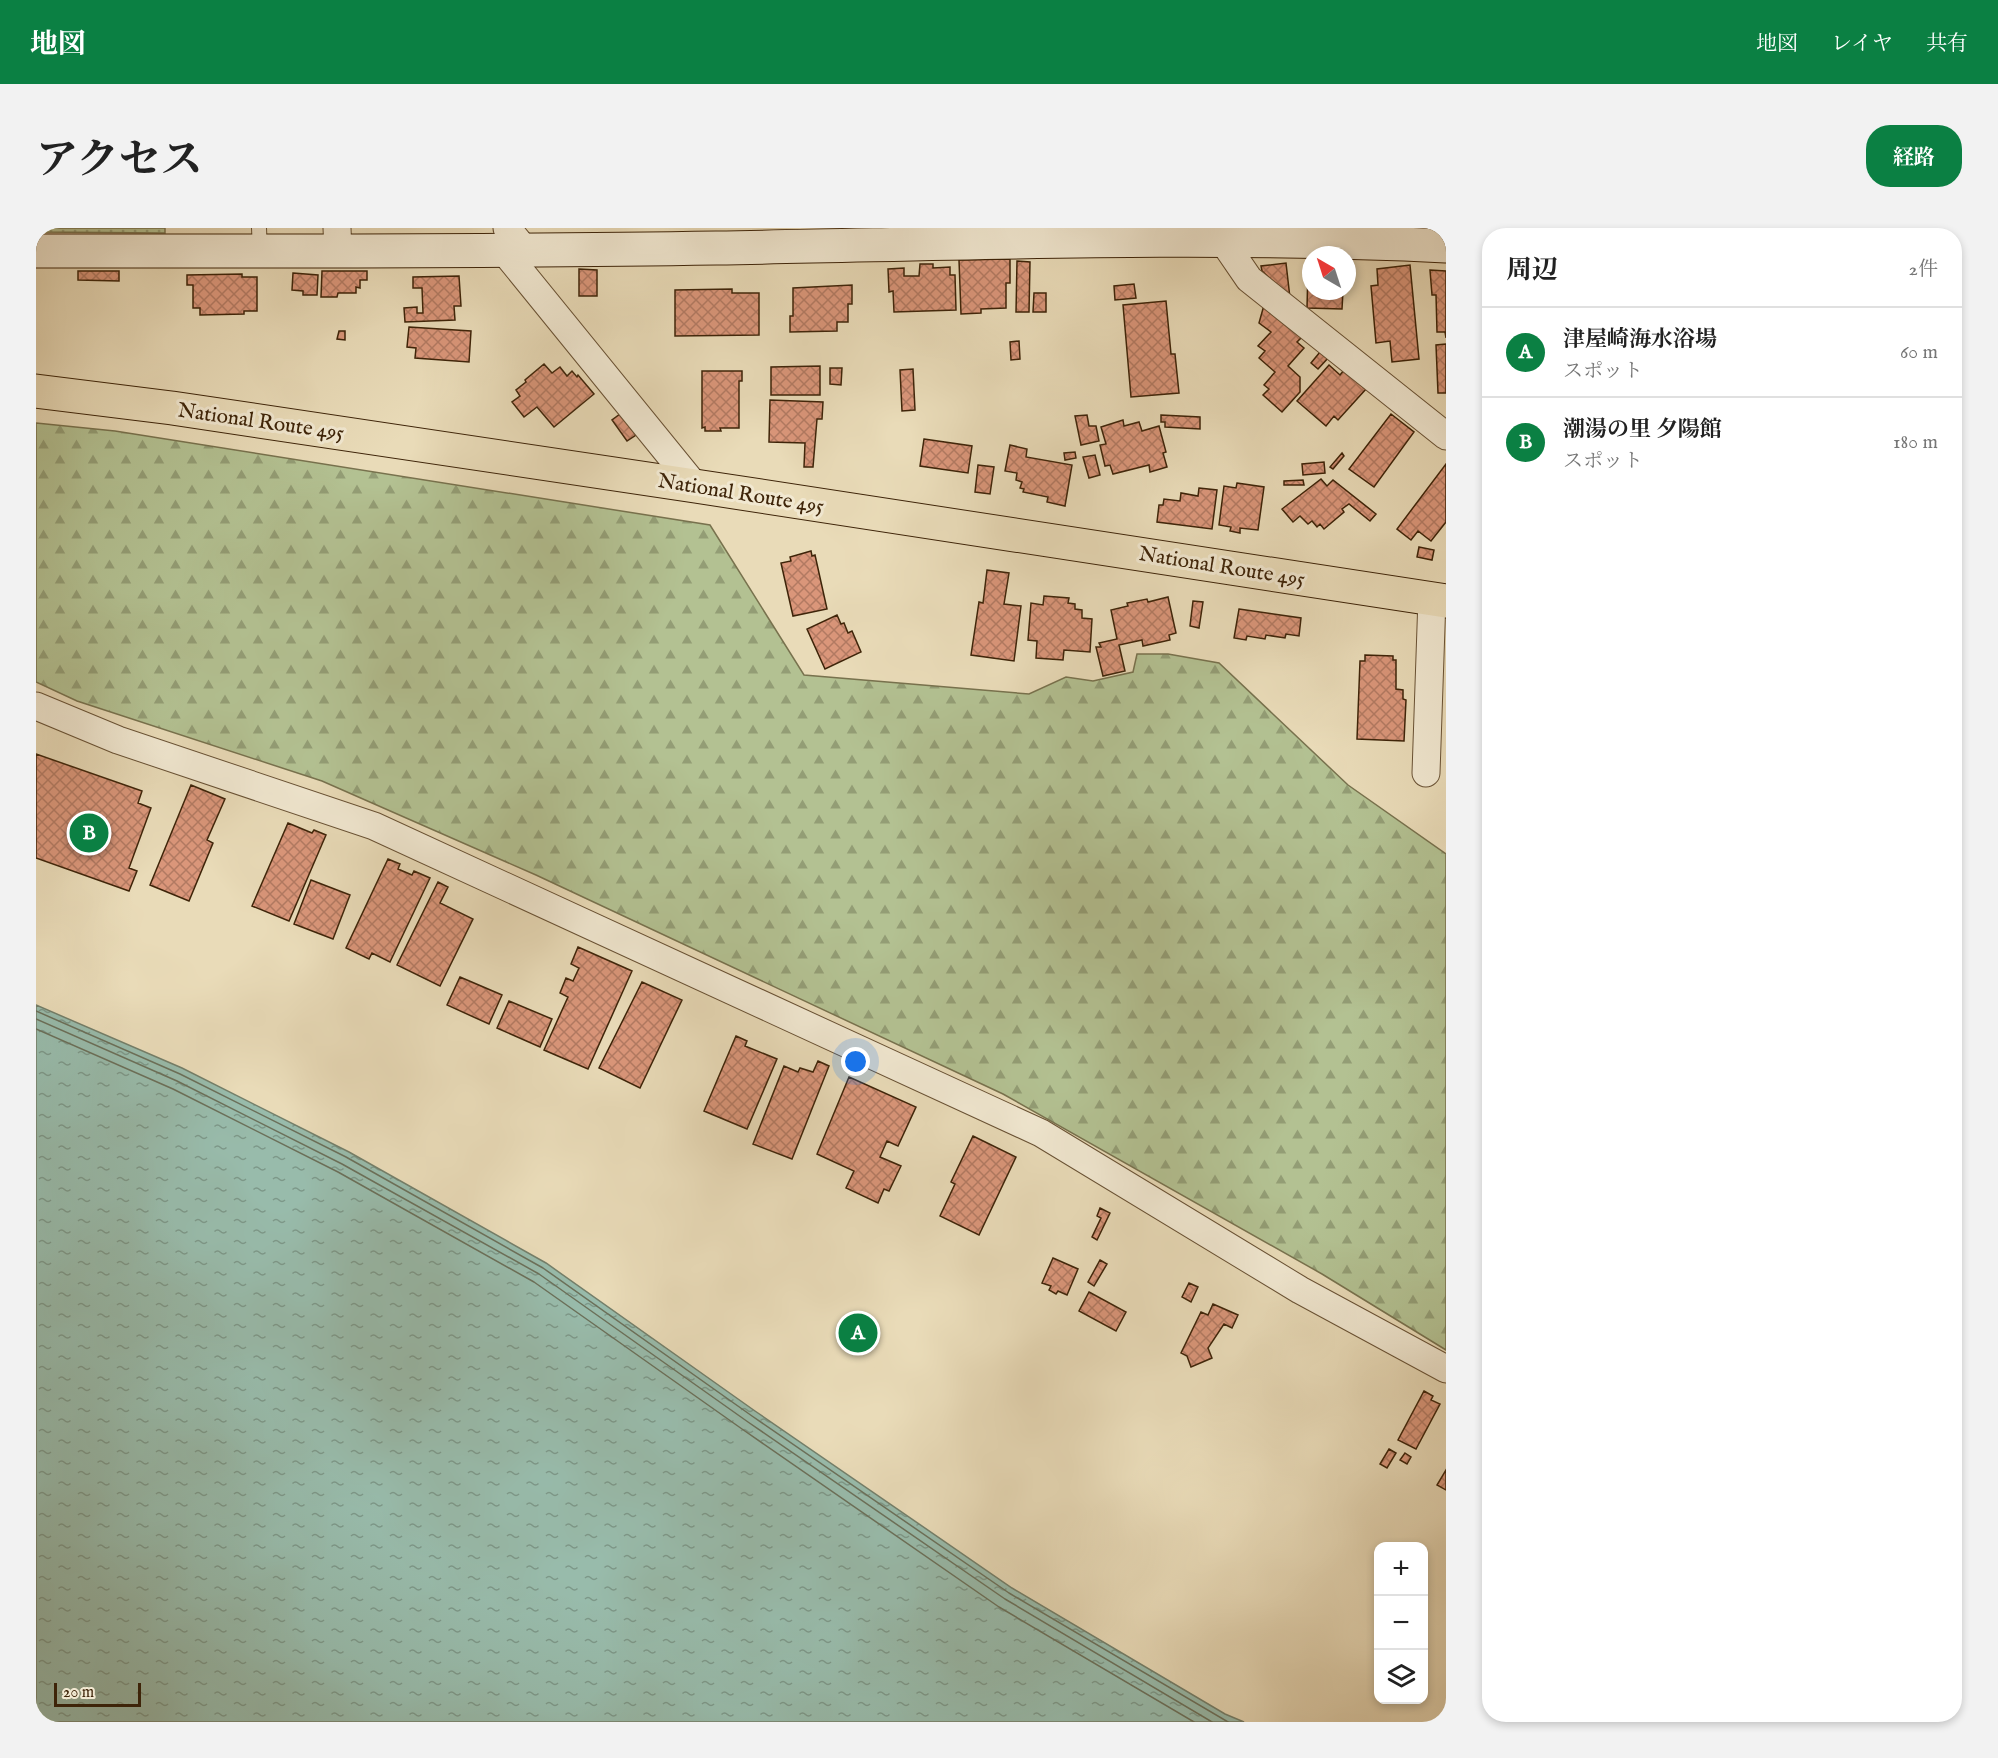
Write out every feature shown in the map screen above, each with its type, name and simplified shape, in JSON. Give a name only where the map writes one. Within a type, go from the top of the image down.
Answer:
[{"type":"highway","name":"National Route 495","points":[[36,390],[184,409],[1439,600]]},
{"type":"street","points":[[36,251],[259,239],[512,243],[717,238],[1183,234],[1223,241],[1446,246]]},
{"type":"street","points":[[1223,241],[1249,279],[1446,436]]},
{"type":"street","points":[[512,243],[695,486]]},
{"type":"street","points":[[1426,773],[1439,600]]},
{"type":"street","points":[[36,706],[118,740],[374,826],[1030,1128],[1300,1290],[1446,1369]]},
{"type":"green space","points":[[36,228],[165,228],[165,233],[36,232]]},
{"type":"green space","points":[[36,423],[115,431],[710,525],[804,675],[1029,694],[1066,677],[1093,681],[1133,672],[1137,654],[1168,654],[1219,663],[1348,785],[1446,854],[1446,1350],[1322,1274],[1003,1094],[536,875],[322,781],[77,701],[36,682]]},
{"type":"water","points":[[36,1005],[182,1068],[349,1152],[546,1263],[755,1411],[1012,1588],[1225,1714],[1244,1722],[36,1722]]},
{"type":"building","points":[[1010,259],[1010,283],[1006,283],[1006,308],[981,309],[981,313],[961,314],[959,260]]},
{"type":"building","points":[[1017,261],[1030,262],[1029,312],[1016,312]]},
{"type":"building","points":[[1286,263],[1290,298],[1262,271],[1261,266]]},
{"type":"building","points":[[920,264],[933,264],[933,268],[950,267],[950,275],[955,275],[956,310],[894,312],[893,291],[889,292],[888,269],[904,268],[904,276],[919,276]]},
{"type":"building","points":[[1410,265],[1419,359],[1392,362],[1390,341],[1376,343],[1371,286],[1378,285],[1377,269]]},
{"type":"building","points":[[579,269],[597,270],[597,296],[579,296]]},
{"type":"building","points":[[1430,270],[1446,271],[1446,338],[1445,332],[1437,332],[1436,295],[1432,295]]},
{"type":"building","points":[[78,271],[119,271],[119,281],[78,280]]},
{"type":"building","points":[[322,271],[367,271],[367,280],[360,280],[360,288],[356,287],[356,293],[338,293],[337,297],[321,297]]},
{"type":"building","points":[[293,273],[318,275],[317,295],[303,295],[303,291],[292,290]]},
{"type":"building","points":[[242,274],[242,277],[257,277],[257,311],[244,311],[244,314],[200,315],[200,308],[193,308],[193,285],[187,285],[187,275]]},
{"type":"building","points":[[459,276],[461,306],[454,306],[455,320],[405,322],[404,308],[417,307],[417,313],[423,313],[422,288],[413,288],[413,277]]},
{"type":"building","points":[[1134,284],[1136,298],[1115,300],[1114,286]]},
{"type":"building","points":[[852,285],[852,304],[848,304],[848,322],[837,322],[837,331],[790,332],[790,316],[793,316],[793,288]]},
{"type":"building","points":[[732,289],[732,293],[759,293],[759,335],[675,336],[675,290]]},
{"type":"building","points":[[1034,293],[1046,293],[1046,312],[1033,312]]},
{"type":"building","points":[[1307,300],[1342,300],[1342,309],[1307,308]]},
{"type":"building","points":[[1166,301],[1171,354],[1175,354],[1179,393],[1131,397],[1123,305]]},
{"type":"building","points":[[1264,305],[1302,337],[1297,342],[1304,348],[1288,366],[1300,377],[1300,392],[1282,412],[1263,395],[1269,389],[1264,385],[1275,372],[1259,358],[1265,351],[1258,346],[1271,332],[1259,323]]},
{"type":"building","points":[[409,327],[471,331],[469,362],[415,358],[416,348],[407,347]]},
{"type":"building","points":[[339,331],[345,331],[345,340],[337,339]]},
{"type":"building","points":[[1019,341],[1020,359],[1011,360],[1010,342]]},
{"type":"building","points":[[1446,344],[1446,393],[1438,393],[1436,345]]},
{"type":"building","points":[[1320,352],[1328,358],[1318,369],[1311,363]]},
{"type":"building","points":[[544,364],[552,373],[560,367],[567,376],[572,371],[594,394],[554,427],[537,407],[524,417],[512,402],[520,396],[516,390]]},
{"type":"building","points":[[1329,365],[1340,375],[1344,370],[1366,389],[1338,420],[1334,416],[1326,426],[1297,401]]},
{"type":"building","points":[[820,366],[820,395],[771,395],[771,367]]},
{"type":"building","points":[[830,368],[842,368],[841,385],[830,384]]},
{"type":"building","points":[[913,369],[915,410],[902,411],[900,370]]},
{"type":"building","points":[[702,371],[742,371],[742,381],[739,381],[739,428],[705,431],[705,427],[702,428]]},
{"type":"building","points":[[770,400],[823,402],[822,419],[817,419],[813,467],[804,467],[805,443],[769,442]]},
{"type":"building","points":[[620,414],[636,435],[627,441],[612,420]]},
{"type":"building","points":[[1391,414],[1414,432],[1374,487],[1349,469]]},
{"type":"building","points":[[1087,415],[1089,426],[1096,426],[1099,441],[1081,445],[1075,416]]},
{"type":"building","points":[[1161,415],[1200,417],[1200,429],[1165,427],[1165,422],[1161,422]]},
{"type":"building","points":[[1123,420],[1124,426],[1139,422],[1142,431],[1159,426],[1166,452],[1163,453],[1167,467],[1150,472],[1149,465],[1113,474],[1110,465],[1105,466],[1100,445],[1106,444],[1101,427]]},
{"type":"building","points":[[924,439],[972,446],[968,473],[920,466]]},
{"type":"building","points":[[1010,445],[1027,449],[1026,457],[1072,465],[1065,506],[1047,502],[1048,497],[1023,492],[1024,489],[1020,488],[1022,482],[1016,480],[1017,473],[1005,471]]},
{"type":"building","points":[[1075,452],[1076,458],[1065,460],[1064,453]]},
{"type":"building","points":[[1342,453],[1344,456],[1333,469],[1330,467]]},
{"type":"building","points":[[1095,455],[1100,475],[1089,478],[1083,457]]},
{"type":"building","points":[[1324,462],[1325,473],[1303,475],[1302,464]]},
{"type":"building","points":[[1446,464],[1446,522],[1431,541],[1418,531],[1411,540],[1397,529]]},
{"type":"building","points":[[978,465],[994,467],[990,494],[975,492]]},
{"type":"building","points":[[1321,479],[1327,486],[1333,480],[1376,514],[1370,521],[1349,504],[1342,509],[1344,512],[1324,529],[1320,524],[1317,527],[1312,521],[1308,524],[1300,516],[1293,522],[1282,509]]},
{"type":"building","points":[[1303,480],[1304,485],[1284,485],[1284,481]]},
{"type":"building","points":[[1237,483],[1264,487],[1258,530],[1240,528],[1240,533],[1230,531],[1231,527],[1219,525],[1224,486],[1236,488]]},
{"type":"building","points":[[1199,488],[1217,490],[1212,529],[1157,522],[1159,505],[1163,505],[1164,499],[1180,501],[1181,493],[1198,496]]},
{"type":"building","points":[[1419,547],[1434,550],[1432,560],[1417,557]]},
{"type":"building","points":[[811,551],[812,556],[815,555],[827,609],[793,616],[781,563],[791,561],[790,557]]},
{"type":"building","points":[[987,570],[1009,573],[1004,604],[1021,606],[1014,661],[971,655],[979,602],[983,603]]},
{"type":"building","points":[[1044,596],[1069,598],[1068,603],[1075,604],[1075,609],[1082,610],[1082,618],[1092,619],[1090,652],[1064,650],[1063,660],[1036,658],[1037,641],[1028,640],[1031,603],[1043,605]]},
{"type":"building","points":[[1168,597],[1176,633],[1169,635],[1170,640],[1143,646],[1142,640],[1119,645],[1125,671],[1103,676],[1096,647],[1101,647],[1099,643],[1117,639],[1111,610],[1128,606],[1127,603],[1147,599],[1148,602]]},
{"type":"building","points":[[1193,601],[1203,602],[1199,628],[1190,626]]},
{"type":"building","points":[[1239,609],[1301,618],[1299,636],[1286,634],[1285,638],[1266,635],[1265,639],[1247,636],[1246,640],[1234,638]]},
{"type":"building","points":[[837,615],[841,624],[844,623],[848,633],[852,631],[861,652],[825,669],[807,629]]},
{"type":"building","points":[[1365,655],[1393,656],[1393,660],[1396,660],[1396,689],[1403,690],[1403,699],[1406,700],[1404,741],[1357,739],[1360,661],[1365,661]]},
{"type":"building","points":[[36,754],[142,791],[138,803],[151,808],[129,868],[137,871],[129,891],[36,858]]},
{"type":"building","points":[[191,785],[225,799],[207,840],[213,843],[189,901],[150,885]]},
{"type":"building","points":[[288,823],[312,833],[314,830],[326,835],[289,921],[252,906]]},
{"type":"building","points":[[388,859],[400,864],[398,869],[412,875],[414,871],[430,878],[390,962],[372,953],[369,959],[346,948]]},
{"type":"building","points":[[311,880],[350,895],[333,939],[294,924]]},
{"type":"building","points":[[438,882],[448,887],[440,903],[473,919],[440,986],[397,965]]},
{"type":"building","points":[[578,947],[632,971],[588,1069],[544,1050],[568,997],[560,993],[566,978],[573,981],[579,968],[571,964]]},
{"type":"building","points":[[460,977],[502,995],[489,1024],[447,1005]]},
{"type":"building","points":[[642,982],[682,1000],[640,1088],[599,1068]]},
{"type":"building","points":[[509,1001],[552,1019],[540,1047],[497,1028]]},
{"type":"building","points":[[736,1036],[747,1041],[745,1046],[777,1059],[747,1129],[704,1111]]},
{"type":"building","points":[[818,1061],[829,1066],[792,1159],[753,1144],[784,1066],[798,1072],[800,1068],[813,1072]]},
{"type":"building","points":[[849,1077],[916,1107],[898,1146],[887,1141],[880,1157],[901,1166],[889,1191],[884,1189],[878,1203],[846,1188],[854,1171],[817,1154]]},
{"type":"building","points":[[973,1136],[1016,1157],[979,1235],[940,1216],[955,1184],[951,1182]]},
{"type":"building","points":[[1100,1208],[1110,1213],[1097,1240],[1092,1237],[1101,1218],[1097,1216]]},
{"type":"building","points":[[1053,1258],[1078,1269],[1067,1295],[1058,1291],[1056,1294],[1049,1290],[1051,1286],[1042,1283]]},
{"type":"building","points":[[1100,1260],[1107,1264],[1094,1286],[1088,1282]]},
{"type":"building","points":[[1189,1283],[1198,1287],[1191,1302],[1182,1297]]},
{"type":"building","points":[[1089,1292],[1126,1312],[1116,1331],[1079,1311]]},
{"type":"building","points":[[1213,1304],[1238,1315],[1232,1328],[1224,1324],[1208,1348],[1212,1358],[1191,1367],[1187,1356],[1181,1353],[1201,1312],[1208,1315]]},
{"type":"building","points":[[1424,1391],[1433,1396],[1431,1400],[1440,1404],[1416,1449],[1398,1440]]},
{"type":"building","points":[[1389,1449],[1396,1453],[1387,1468],[1380,1464]]},
{"type":"building","points":[[1405,1453],[1411,1457],[1407,1464],[1400,1460]]},
{"type":"building","points":[[1446,1470],[1446,1490],[1437,1485]]},
{"type":"place","name":"潮湯の里 夕陽館","points":[[89,833]]},
{"type":"place","name":"津屋崎海水浴場","points":[[858,1333]]}]
